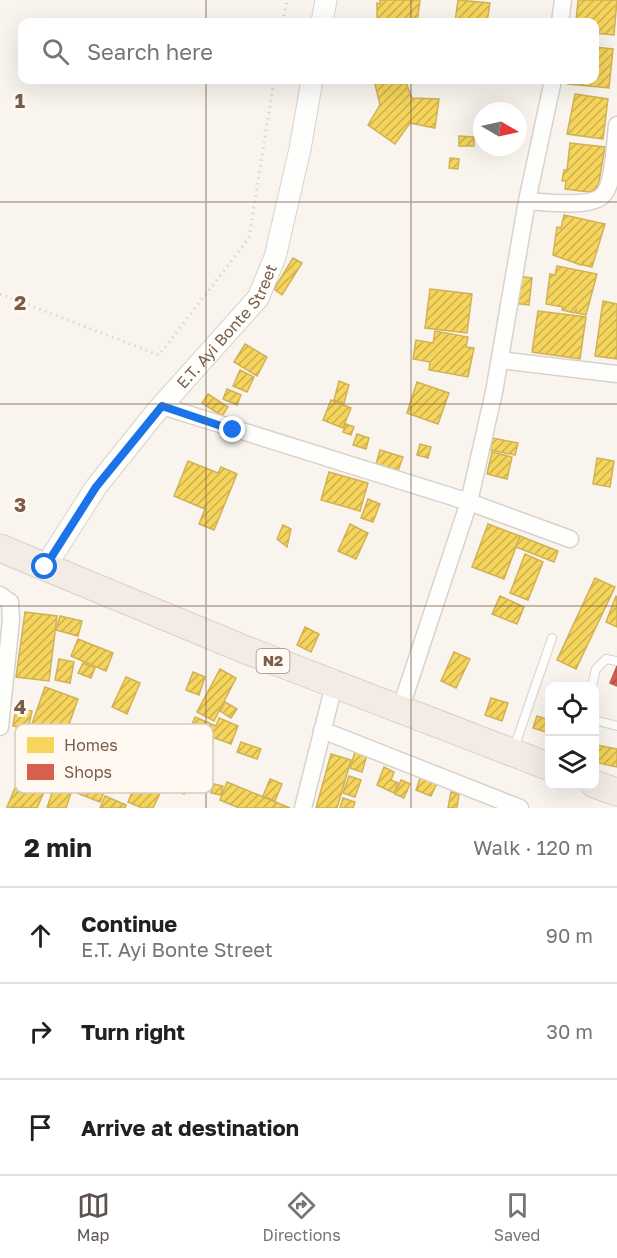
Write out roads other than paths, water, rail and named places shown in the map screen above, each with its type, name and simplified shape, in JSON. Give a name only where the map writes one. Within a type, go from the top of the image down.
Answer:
[{"type":"highway","name":"N2","points":[[0,548],[334,685],[545,765]]},
{"type":"highway","points":[[599,786],[617,792]]},
{"type":"street","points":[[323,18],[326,0]]},
{"type":"street","points":[[560,18],[562,0]]},
{"type":"street","name":"E.T. Ayi Bonte Street","points":[[45,567],[96,487],[162,406],[258,298],[275,257],[300,149],[311,84]]},
{"type":"street","points":[[400,710],[469,502],[500,360],[527,201],[552,84]]},
{"type":"street","points":[[527,201],[585,202],[594,201],[604,195],[609,183],[617,125]]},
{"type":"street","points":[[500,360],[617,374]]},
{"type":"street","points":[[162,406],[469,502],[570,539]]},
{"type":"street","points":[[0,595],[10,602],[11,620],[0,727]]},
{"type":"street","points":[[303,808],[334,685]]},
{"type":"street","points":[[322,730],[520,808]]},
{"type":"lane","points":[[512,752],[552,638]]},
{"type":"lane","points":[[593,682],[596,669],[606,659],[617,661]]},
{"type":"lane","points":[[599,721],[617,726]]}]
